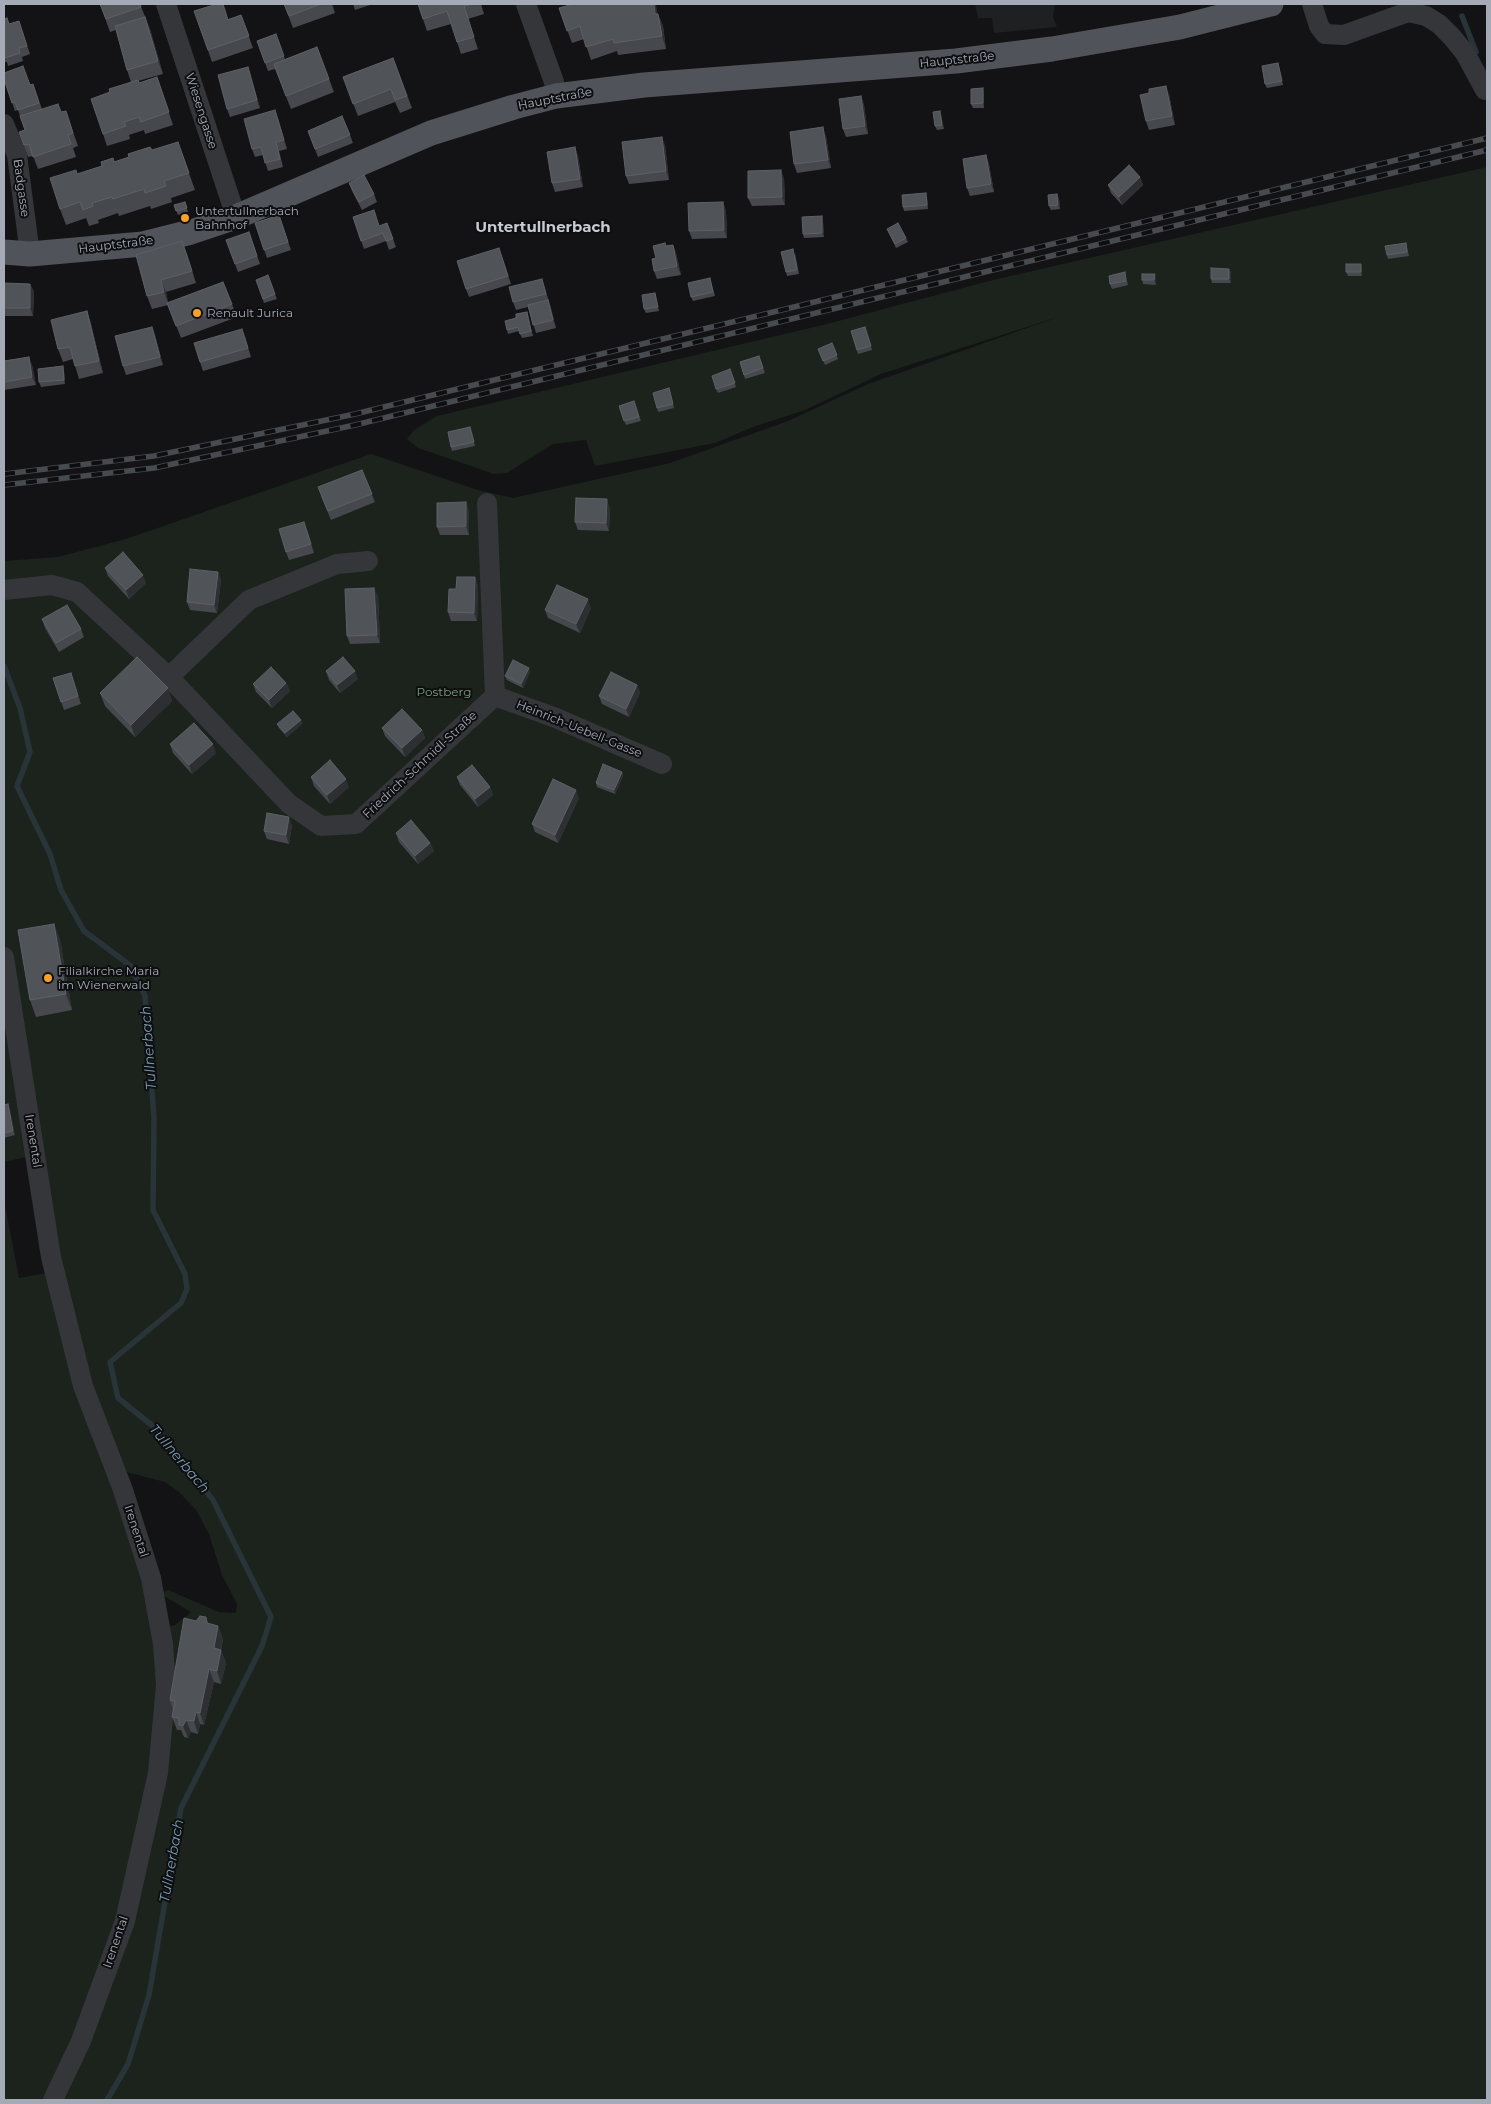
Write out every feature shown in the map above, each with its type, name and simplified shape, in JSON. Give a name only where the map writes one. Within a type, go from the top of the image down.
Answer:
[{"type":"main road","points":[[1213,18],[1233,4]]},
{"type":"main road","name":"Hauptstraße","points":[[4,252],[30,254],[143,244],[191,232],[236,217],[431,133],[556,96],[644,85],[956,61],[1128,36],[1271,4]]},
{"type":"street","name":"Wiesengasse","points":[[166,4],[236,217]]},
{"type":"street","points":[[526,4],[554,82],[556,96]]},
{"type":"street","points":[[1312,4],[1319,26],[1326,34],[1344,35],[1433,4]]},
{"type":"street","points":[[1408,12],[1426,16],[1439,24],[1452,37],[1464,52],[1485,90]]},
{"type":"street","name":"Badgasse","points":[[4,124],[17,155],[30,254]]},
{"type":"street","points":[[487,503],[495,696]]},
{"type":"street","points":[[169,677],[249,600],[337,564],[368,562]]},
{"type":"street","name":"Friedrich-Schmidl-Straße","points":[[4,590],[52,585],[77,592],[169,677],[289,804],[320,826],[356,824],[495,696]]},
{"type":"street","name":"Heinrich-Uebell-Gasse","points":[[495,696],[556,718],[662,764]]},
{"type":"street","name":"Irenental","points":[[4,957],[51,1257],[83,1386],[122,1490],[151,1578],[163,1644],[166,1685],[158,1773],[125,1921],[81,2041],[53,2100]]},
{"type":"shaded area","points":[[975,4],[1055,4],[1053,17],[1057,27],[994,33],[992,18],[978,18]]},
{"type":"green space","name":"Postberg","points":[[1487,167],[1487,2100],[4,2100],[4,1200],[19,1278],[47,1273],[26,1157],[4,1162],[4,561],[58,557],[126,539],[371,454],[478,490],[513,498],[670,463],[788,421],[868,384],[1061,316],[881,374],[805,410],[753,427],[715,443],[595,466],[586,440],[553,444],[507,473],[494,474],[418,448],[407,439],[414,430],[437,416],[827,324],[993,280]],"holes":[[[119,1470],[165,1482],[179,1492],[196,1510],[209,1534],[222,1575],[237,1604],[236,1613],[219,1612],[168,1590],[164,1592],[164,1596],[191,1612],[175,1625],[167,1627]]]},
{"type":"building","points":[[100,4],[140,4],[141,7],[106,19]]},
{"type":"building","points":[[223,4],[228,20],[241,15],[249,36],[208,50],[194,11]]},
{"type":"building","points":[[284,4],[321,4],[289,16]]},
{"type":"building","points":[[418,4],[472,4],[464,6],[474,37],[457,42],[447,11],[423,19]]},
{"type":"building","points":[[573,4],[654,4],[662,36],[614,43],[613,39],[586,47],[580,26],[567,31],[559,8]]},
{"type":"building","points":[[145,17],[158,61],[127,70],[115,26]]},
{"type":"building","points":[[7,18],[9,24],[19,21],[27,46],[19,48],[20,53],[5,58],[4,19]]},
{"type":"building","points":[[276,34],[284,56],[265,63],[257,41]]},
{"type":"building","points":[[317,47],[329,79],[286,96],[274,64]]},
{"type":"building","points":[[393,58],[407,96],[395,100],[391,89],[353,104],[343,77]]},
{"type":"building","points":[[1278,63],[1282,81],[1265,84],[1262,66]]},
{"type":"building","points":[[23,66],[30,85],[33,84],[39,103],[18,110],[15,102],[12,103],[4,79],[4,73]]},
{"type":"building","points":[[248,67],[257,100],[227,109],[218,75]]},
{"type":"building","points":[[157,77],[169,112],[141,122],[139,117],[124,122],[126,126],[103,134],[91,99],[110,92],[109,89],[138,80],[139,83]]},
{"type":"building","points":[[1166,86],[1172,116],[1146,121],[1140,95],[1149,93],[1149,89]]},
{"type":"building","points":[[983,88],[983,103],[971,104],[971,89]]},
{"type":"building","points":[[861,96],[865,126],[843,129],[839,99]]},
{"type":"building","points":[[58,104],[61,112],[66,111],[73,133],[68,135],[71,144],[33,157],[29,144],[24,145],[19,132],[25,130],[20,116]]},
{"type":"building","points":[[275,110],[284,140],[276,142],[280,159],[265,163],[261,147],[252,149],[244,119]]},
{"type":"building","points":[[940,111],[942,125],[935,126],[933,112]]},
{"type":"building","points":[[342,116],[350,135],[315,149],[308,131]]},
{"type":"building","points":[[823,127],[828,160],[794,164],[790,132]]},
{"type":"building","points":[[662,137],[666,171],[626,176],[622,142]]},
{"type":"building","points":[[178,142],[189,173],[164,181],[166,186],[145,193],[144,189],[113,199],[112,197],[92,203],[93,206],[83,210],[80,202],[60,209],[50,178],[76,170],[77,174],[102,166],[101,162],[113,158],[114,162],[129,157],[128,154],[150,147],[152,150]]},
{"type":"building","points":[[575,147],[580,179],[552,183],[547,152]]},
{"type":"building","points":[[986,155],[991,184],[967,188],[963,159]]},
{"type":"building","points":[[1129,165],[1140,177],[1119,197],[1108,185]]},
{"type":"building","points":[[781,170],[782,197],[748,198],[748,171]]},
{"type":"building","points":[[364,175],[374,194],[359,202],[349,183]]},
{"type":"building","points":[[926,193],[927,205],[903,207],[902,195]]},
{"type":"building","points":[[1057,194],[1058,205],[1049,206],[1048,195]]},
{"type":"building","points":[[185,202],[187,208],[176,211],[174,205]]},
{"type":"building","points":[[723,202],[724,230],[689,231],[688,203]]},
{"type":"building","points":[[374,210],[379,226],[387,223],[393,239],[386,241],[383,233],[361,241],[353,217]]},
{"type":"building","points":[[279,215],[288,242],[264,250],[255,223]]},
{"type":"building","points":[[822,216],[822,233],[803,234],[802,217]]},
{"type":"building","points":[[898,223],[906,238],[895,244],[887,229]]},
{"type":"building","points":[[249,232],[257,256],[235,264],[226,240]]},
{"type":"building","points":[[182,241],[192,271],[161,280],[164,292],[147,296],[136,255]]},
{"type":"building","points":[[665,243],[666,246],[673,245],[677,266],[654,271],[652,259],[656,258],[653,246]]},
{"type":"building","points":[[1406,243],[1407,252],[1387,255],[1385,246]]},
{"type":"building","points":[[499,248],[508,276],[466,289],[457,261]]},
{"type":"building","points":[[793,249],[797,270],[786,272],[781,252]]},
{"type":"building","points":[[1346,264],[1361,264],[1361,272],[1346,272]]},
{"type":"building","points":[[1211,268],[1229,269],[1229,279],[1211,279]]},
{"type":"building","points":[[1125,272],[1126,281],[1110,284],[1109,276]]},
{"type":"building","points":[[1142,274],[1155,274],[1154,280],[1142,280]]},
{"type":"building","points":[[268,275],[275,294],[263,299],[256,280]]},
{"type":"building","points":[[710,278],[713,292],[691,297],[688,283]]},
{"type":"building","points":[[542,279],[546,294],[513,302],[509,287]]},
{"type":"building","points":[[223,282],[232,304],[176,326],[167,303]]},
{"type":"building","points":[[4,283],[30,284],[30,308],[4,308]]},
{"type":"building","points":[[655,293],[658,307],[644,309],[642,295]]},
{"type":"building","points":[[548,300],[553,320],[533,325],[528,305]]},
{"type":"building","points":[[87,311],[99,361],[75,366],[70,347],[58,349],[51,320]]},
{"type":"building","points":[[527,312],[531,331],[520,334],[518,327],[507,330],[505,321],[516,318],[516,314]]},
{"type":"building","points":[[152,327],[160,357],[123,366],[115,336]]},
{"type":"building","points":[[865,327],[871,346],[857,350],[851,331]]},
{"type":"building","points":[[242,329],[248,348],[200,362],[194,343]]},
{"type":"building","points":[[832,343],[837,355],[823,361],[818,349]]},
{"type":"building","points":[[759,356],[763,368],[744,375],[740,362]]},
{"type":"building","points":[[29,357],[32,377],[4,382],[4,361]]},
{"type":"building","points":[[63,366],[64,380],[39,382],[38,369]]},
{"type":"building","points":[[730,369],[735,383],[716,389],[712,376]]},
{"type":"building","points":[[669,388],[673,404],[657,408],[653,393]]},
{"type":"building","points":[[634,401],[639,417],[624,421],[619,406]]},
{"type":"building","points":[[470,427],[474,442],[451,447],[448,432]]},
{"type":"building","points":[[362,470],[372,494],[328,511],[318,487]]},
{"type":"building","points":[[576,498],[607,499],[606,523],[575,522]]},
{"type":"building","points":[[466,502],[466,526],[437,527],[437,503]]},
{"type":"building","points":[[304,522],[311,544],[286,552],[279,529]]},
{"type":"building","points":[[123,552],[143,575],[126,590],[105,568]]},
{"type":"building","points":[[190,569],[218,572],[214,605],[187,602]]},
{"type":"building","points":[[457,577],[475,577],[474,613],[448,612],[449,589],[456,589]]},
{"type":"building","points":[[557,585],[588,599],[576,624],[545,610]]},
{"type":"building","points":[[374,588],[377,635],[347,636],[345,589]]},
{"type":"building","points":[[67,605],[81,629],[56,643],[42,619]]},
{"type":"building","points":[[137,657],[168,688],[131,725],[100,693]]},
{"type":"building","points":[[343,657],[355,671],[337,685],[326,671]]},
{"type":"building","points":[[513,660],[529,668],[521,684],[505,676]]},
{"type":"building","points":[[271,667],[286,683],[269,700],[253,684]]},
{"type":"building","points":[[611,672],[637,685],[626,709],[599,696]]},
{"type":"building","points":[[71,673],[78,696],[61,702],[53,678]]},
{"type":"building","points":[[402,709],[422,730],[402,748],[382,728]]},
{"type":"building","points":[[293,711],[301,720],[285,733],[277,724]]},
{"type":"building","points":[[194,723],[213,744],[189,765],[170,744]]},
{"type":"building","points":[[330,760],[346,779],[327,795],[311,777]]},
{"type":"building","points":[[603,764],[622,772],[614,790],[596,783]]},
{"type":"building","points":[[472,765],[490,787],[475,799],[457,777]]},
{"type":"building","points":[[553,779],[576,790],[555,835],[532,824]]},
{"type":"building","points":[[267,813],[289,817],[286,835],[264,831]]},
{"type":"building","points":[[411,820],[430,843],[415,856],[396,833]]},
{"type":"building","name":"Filialkirche Maria im Wienerwald","points":[[54,924],[66,994],[30,1000],[18,930]]},
{"type":"building","points":[[8,1104],[13,1131],[4,1133],[4,1105]]},
{"type":"building","points":[[200,1616],[206,1617],[207,1623],[218,1626],[214,1648],[221,1650],[217,1671],[209,1669],[200,1713],[196,1712],[194,1721],[186,1720],[183,1726],[179,1725],[179,1718],[172,1717],[175,1701],[170,1700],[184,1618],[196,1621]]},
{"type":"waterway","points":[[1462,16],[1476,52]]},
{"type":"waterway","name":"Tullnerbach","points":[[4,666],[20,708],[30,752],[17,786],[50,854],[61,890],[84,931],[131,966],[145,996],[154,1118],[153,1210],[185,1274],[187,1289],[181,1303],[110,1362],[118,1398],[159,1431],[213,1500],[271,1617],[262,1646],[181,1808],[149,1995],[128,2064],[107,2100]]},
{"type":"railway","points":[[4,474],[154,456],[355,414],[1487,138]]},
{"type":"railway","points":[[4,485],[154,468],[355,425],[1487,150]]},
{"type":"place","name":"Untertullnerbach Bahnhof","points":[[185,218]]},
{"type":"place","name":"Renault Jurica","points":[[197,313]]},
{"type":"place","name":"Filialkirche Maria im Wienerwald","points":[[48,978]]},
{"type":"district","name":"Untertullnerbach","points":[[543,228]]}]
